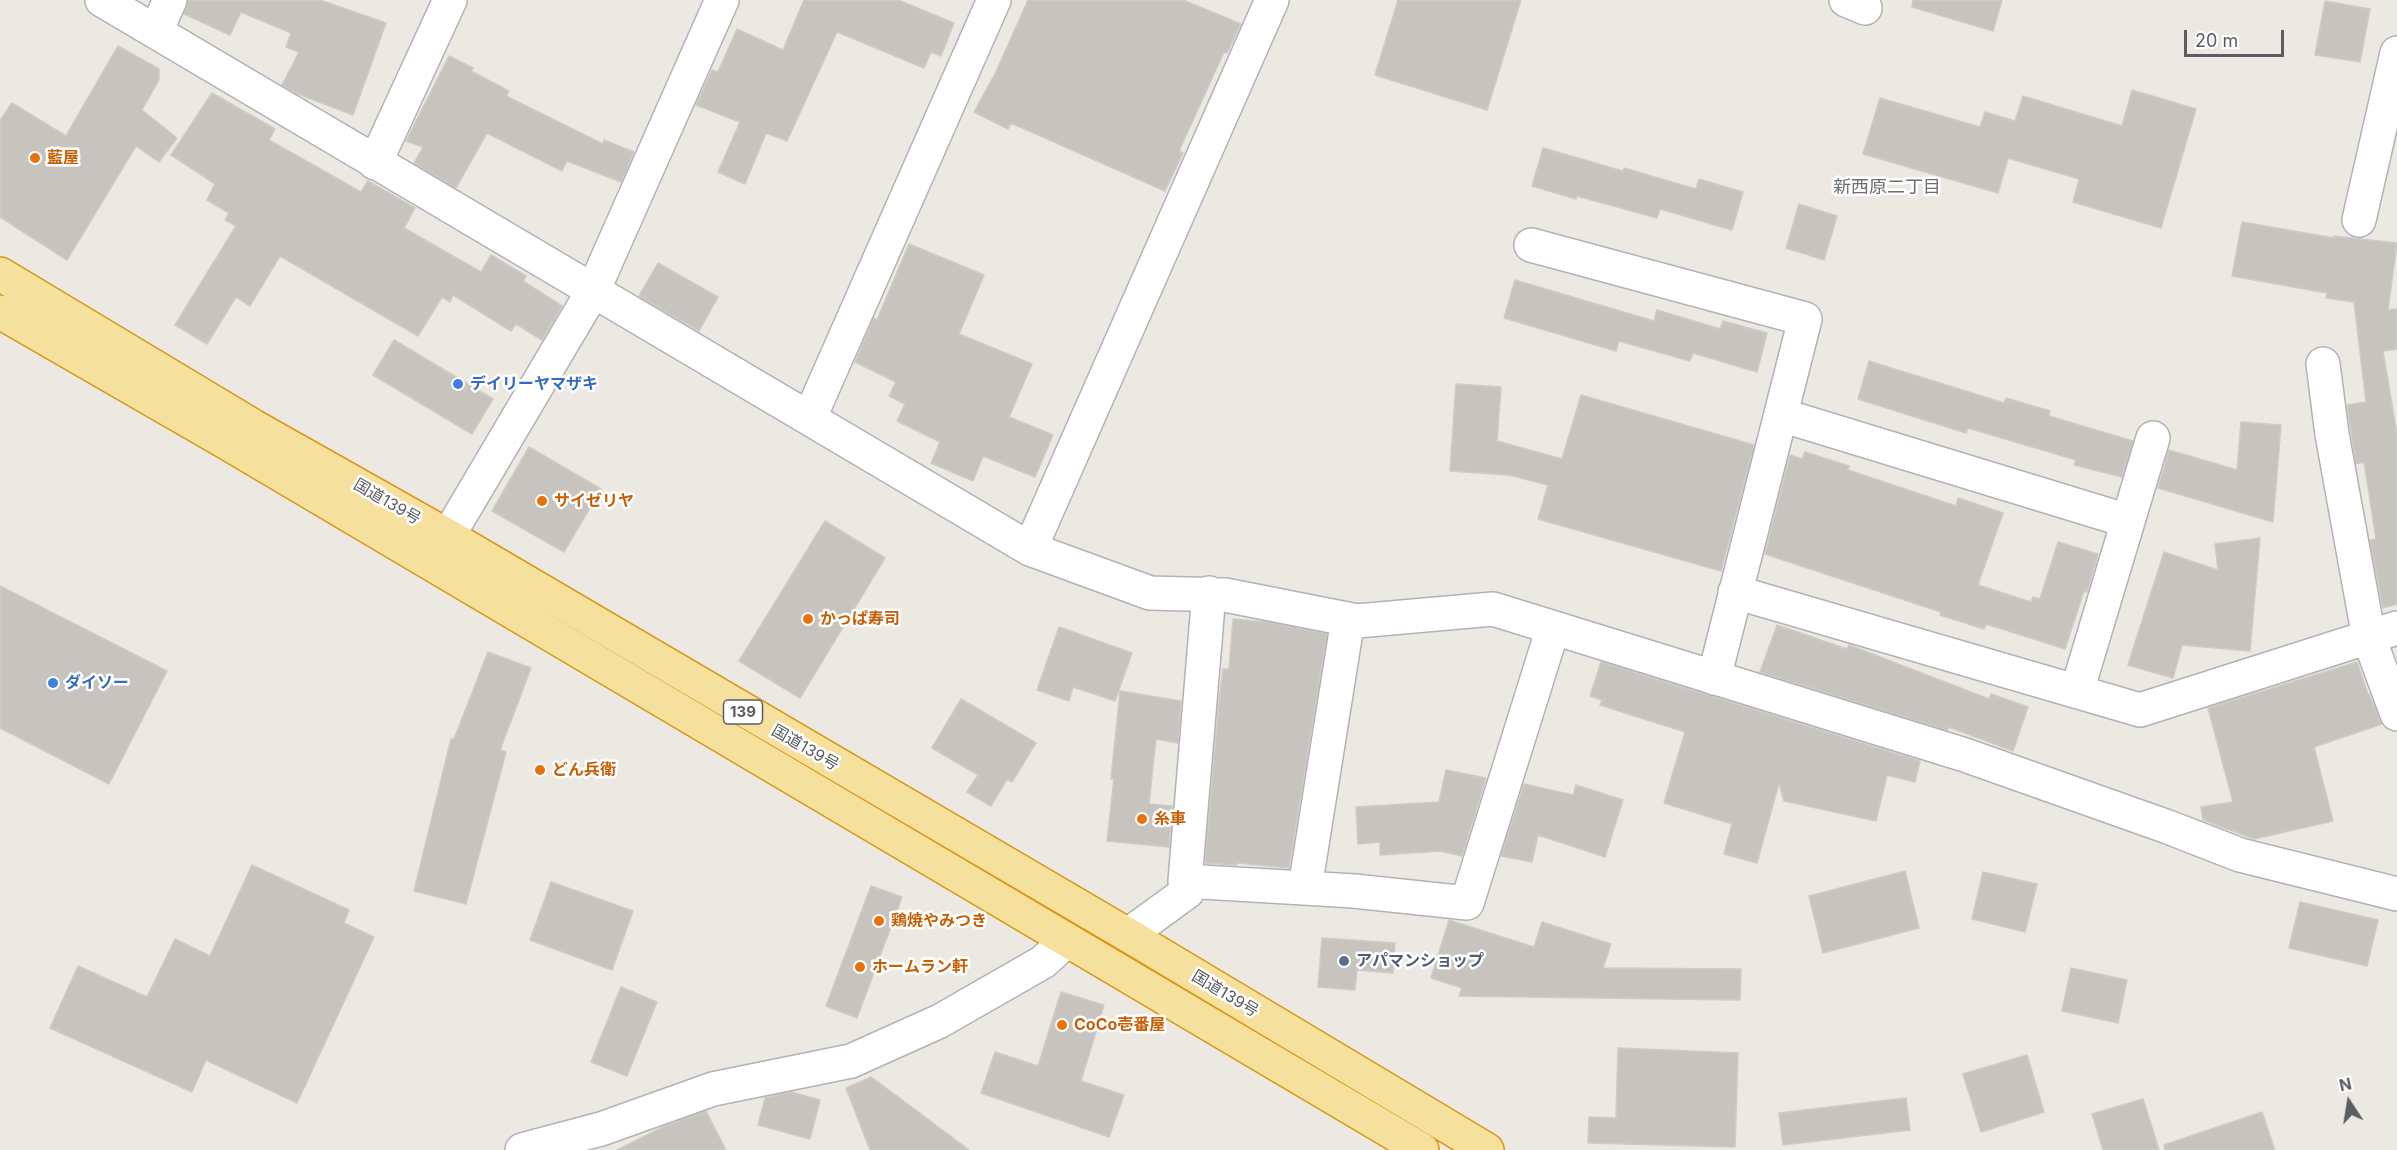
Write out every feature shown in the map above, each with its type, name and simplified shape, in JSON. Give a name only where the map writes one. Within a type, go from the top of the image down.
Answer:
[{"type":"highway","name":"国道139号","points":[[0,274],[254,426],[1128,935],[1487,1150]]},
{"type":"highway","name":"国道139号","points":[[0,312],[1422,1150]]},
{"type":"street","points":[[102,0],[1030,549],[1150,593],[1209,593],[1357,621],[1493,609],[1965,755],[2240,855],[2397,894]]},
{"type":"street","points":[[156,31],[170,0]]},
{"type":"street","points":[[375,163],[450,0]]},
{"type":"street","points":[[433,566],[593,291],[722,0]]},
{"type":"street","points":[[810,417],[994,0]]},
{"type":"street","points":[[1030,549],[1272,0]]},
{"type":"street","points":[[2359,220],[2397,53]]},
{"type":"street","points":[[1531,245],[1805,319],[1714,678]]},
{"type":"street","points":[[2323,364],[2332,434],[2383,633],[2397,714]]},
{"type":"street","points":[[1781,415],[2128,521]]},
{"type":"street","points":[[2077,691],[2153,438]]},
{"type":"street","points":[[1736,592],[2140,710],[2383,633]]},
{"type":"street","points":[[1128,935],[1187,892],[1185,881],[1209,593]]},
{"type":"street","points":[[1305,888],[1348,619]]},
{"type":"street","points":[[1185,881],[1354,891],[1467,903],[1553,628]]},
{"type":"street","points":[[522,1150],[599,1139],[713,1089],[851,1061],[940,1021],[1042,962],[1066,941]]},
{"type":"building","points":[[188,0],[320,0],[386,23],[353,115],[298,94],[282,85],[299,52],[286,47],[291,33],[241,12],[230,35],[184,14]]},
{"type":"building","points":[[804,0],[898,0],[954,23],[941,56],[931,52],[924,68],[837,32],[787,141],[766,133],[745,184],[718,172],[740,122],[696,105],[712,70],[718,72],[737,29],[783,50]]},
{"type":"building","points":[[1028,0],[1183,0],[1241,24],[1227,53],[1224,52],[1179,151],[1183,153],[1165,191],[1011,123],[1008,129],[974,112],[996,72]]},
{"type":"building","points":[[1398,0],[1521,0],[1487,110],[1375,75]]},
{"type":"building","points":[[1913,0],[2002,0],[1993,31],[1912,7]]},
{"type":"building","points":[[2325,1],[2370,9],[2360,62],[2315,55]]},
{"type":"building","points":[[118,46],[159,69],[159,80],[142,110],[177,138],[159,162],[136,146],[67,260],[0,217],[0,120],[12,103],[66,136]]},
{"type":"building","points":[[449,56],[473,68],[471,71],[509,91],[506,96],[603,144],[604,140],[634,152],[621,182],[567,161],[562,171],[487,133],[456,188],[414,163],[423,147],[406,141]]},
{"type":"building","points":[[2132,90],[2196,109],[2161,228],[2073,202],[2079,179],[2008,158],[1998,193],[1863,154],[1880,98],[1980,127],[1985,112],[2015,121],[2023,96],[2122,126]]},
{"type":"building","points":[[212,93],[275,129],[269,140],[361,192],[368,181],[415,208],[404,228],[481,272],[491,255],[526,276],[523,281],[562,306],[542,340],[516,324],[511,331],[453,295],[450,302],[442,297],[418,336],[280,256],[250,306],[236,297],[207,344],[175,325],[236,226],[225,220],[229,213],[207,200],[215,184],[171,155]]},
{"type":"building","points":[[1543,148],[1696,189],[1699,179],[1743,192],[1732,230],[1660,209],[1657,218],[1532,186]]},
{"type":"building","points":[[1799,204],[1837,216],[1824,260],[1786,248]]},
{"type":"building","points":[[2242,222],[2334,238],[2334,236],[2397,243],[2388,310],[2397,309],[2397,349],[2383,351],[2397,434],[2397,604],[2383,608],[2370,540],[2376,539],[2364,462],[2356,464],[2347,405],[2366,402],[2354,302],[2326,298],[2327,293],[2232,276]]},
{"type":"building","points":[[909,244],[984,275],[959,334],[1032,364],[1009,417],[1053,435],[1035,477],[983,456],[973,481],[931,463],[940,442],[897,421],[905,404],[889,396],[896,382],[855,362],[874,318],[877,320]]},
{"type":"building","points":[[658,263],[718,297],[699,331],[639,296]]},
{"type":"building","points":[[1515,280],[1654,321],[1657,310],[1720,329],[1723,321],[1767,333],[1757,372],[1693,353],[1690,361],[1619,341],[1616,351],[1504,318]]},
{"type":"building","points":[[394,340],[493,399],[472,434],[373,375]]},
{"type":"building","points":[[1869,361],[2004,403],[2006,398],[2050,411],[2049,416],[2133,441],[2122,477],[2074,465],[2076,460],[1968,428],[1966,433],[1858,399]]},
{"type":"building","points":[[1456,384],[1501,387],[1497,441],[1562,459],[1581,395],[1754,445],[1721,571],[1538,519],[1548,485],[1509,475],[1450,471]]},
{"type":"building","points":[[2241,422],[2281,425],[2273,522],[2158,488],[2169,450],[2237,470]]},
{"type":"building","points":[[529,447],[601,489],[564,552],[492,511]]},
{"type":"building","points":[[1805,452],[1849,466],[1848,470],[1956,506],[1958,498],[2003,513],[1978,585],[2031,602],[2033,597],[2040,599],[2058,542],[2098,554],[2087,592],[2084,591],[2065,649],[1986,624],[1984,629],[1940,615],[1941,612],[1765,554],[1790,455],[1802,459]]},
{"type":"building","points":[[825,521],[885,558],[800,698],[739,661]]},
{"type":"building","points":[[2260,538],[2250,651],[2182,645],[2173,678],[2128,665],[2164,552],[2218,570],[2215,544]]},
{"type":"building","points":[[0,586],[167,671],[109,784],[0,728]]},
{"type":"building","points":[[1233,619],[1267,622],[1327,634],[1289,868],[1237,863],[1237,865],[1205,863],[1219,702],[1223,669],[1229,669]]},
{"type":"building","points":[[1777,625],[1847,649],[1849,645],[1989,699],[1991,694],[2028,707],[2013,751],[1949,727],[1947,730],[1760,672]]},
{"type":"building","points":[[1059,627],[1132,653],[1115,701],[1073,687],[1069,701],[1037,690]]},
{"type":"building","points":[[488,652],[531,668],[500,750],[506,752],[466,904],[414,891],[451,739],[454,739]]},
{"type":"building","points":[[1601,662],[1920,761],[1915,782],[1887,775],[1876,821],[1784,801],[1779,783],[1757,863],[1724,854],[1732,824],[1664,803],[1685,732],[1600,705],[1602,700],[1590,696]]},
{"type":"building","points":[[2357,662],[2382,724],[2314,747],[2333,821],[2254,839],[2203,820],[2201,807],[2233,802],[2208,708]]},
{"type":"building","points":[[1120,691],[1181,701],[1178,743],[1156,739],[1149,804],[1172,806],[1169,847],[1107,841]]},
{"type":"building","points":[[961,699],[1036,743],[1012,782],[1007,779],[991,806],[967,792],[978,775],[932,748]]},
{"type":"building","points":[[1446,770],[1486,778],[1462,856],[1440,851],[1380,855],[1380,842],[1358,844],[1356,807],[1439,802]]},
{"type":"building","points":[[1524,784],[1573,795],[1576,785],[1623,800],[1605,857],[1538,835],[1532,862],[1501,856]]},
{"type":"building","points":[[252,865],[349,910],[344,923],[374,937],[297,1103],[206,1060],[192,1092],[50,1028],[78,966],[147,997],[175,939],[210,956]]},
{"type":"building","points":[[1905,871],[1919,928],[1823,953],[1809,896]]},
{"type":"building","points":[[1983,872],[2037,884],[2025,932],[1972,919]]},
{"type":"building","points":[[551,882],[633,911],[612,970],[530,940]]},
{"type":"building","points":[[871,886],[902,897],[857,1018],[826,1006]]},
{"type":"building","points":[[2300,902],[2378,920],[2367,966],[2289,948]]},
{"type":"building","points":[[1449,920],[1534,947],[1542,922],[1611,944],[1603,968],[1741,969],[1740,1000],[1459,996],[1462,988],[1431,978]]},
{"type":"building","points":[[1322,938],[1395,943],[1393,973],[1357,970],[1355,990],[1318,987]]},
{"type":"building","points":[[2071,968],[2127,980],[2118,1023],[2062,1011]]},
{"type":"building","points":[[621,987],[657,1002],[627,1076],[591,1062]]},
{"type":"building","points":[[1061,992],[1104,1005],[1081,1081],[1124,1095],[1109,1137],[981,1093],[995,1052],[1038,1066]]},
{"type":"building","points":[[1618,1048],[1738,1053],[1735,1147],[1588,1143],[1589,1117],[1616,1118]]},
{"type":"building","points":[[2027,1055],[2044,1112],[1981,1132],[1963,1074]]},
{"type":"building","points":[[871,1077],[969,1150],[870,1150],[846,1088]]},
{"type":"building","points":[[791,1092],[820,1100],[810,1139],[758,1125],[765,1098]]},
{"type":"building","points":[[1906,1098],[1910,1130],[1783,1145],[1779,1113]]},
{"type":"building","points":[[2143,1099],[2159,1150],[2103,1150],[2092,1114]]},
{"type":"building","points":[[706,1111],[726,1150],[617,1150],[663,1127]]},
{"type":"building","points":[[2262,1112],[2275,1150],[2165,1150],[2164,1145]]},
{"type":"place","name":"藍屋","points":[[35,158]]},
{"type":"place","name":"デイリーヤマザキ","points":[[458,384]]},
{"type":"place","name":"サイゼリヤ","points":[[542,501]]},
{"type":"place","name":"かっぱ寿司","points":[[808,619]]},
{"type":"place","name":"ダイソー","points":[[53,683]]},
{"type":"place","name":"どん兵衛","points":[[540,770]]},
{"type":"place","name":"糸車","points":[[1142,819]]},
{"type":"place","name":"鶏焼やみつき","points":[[879,921]]},
{"type":"place","name":"アパマンショップ","points":[[1344,961]]},
{"type":"place","name":"ホームラン軒","points":[[860,967]]},
{"type":"place","name":"CoCo壱番屋","points":[[1062,1025]]},
{"type":"district","name":"新西原二丁目","points":[[1887,188]]}]
